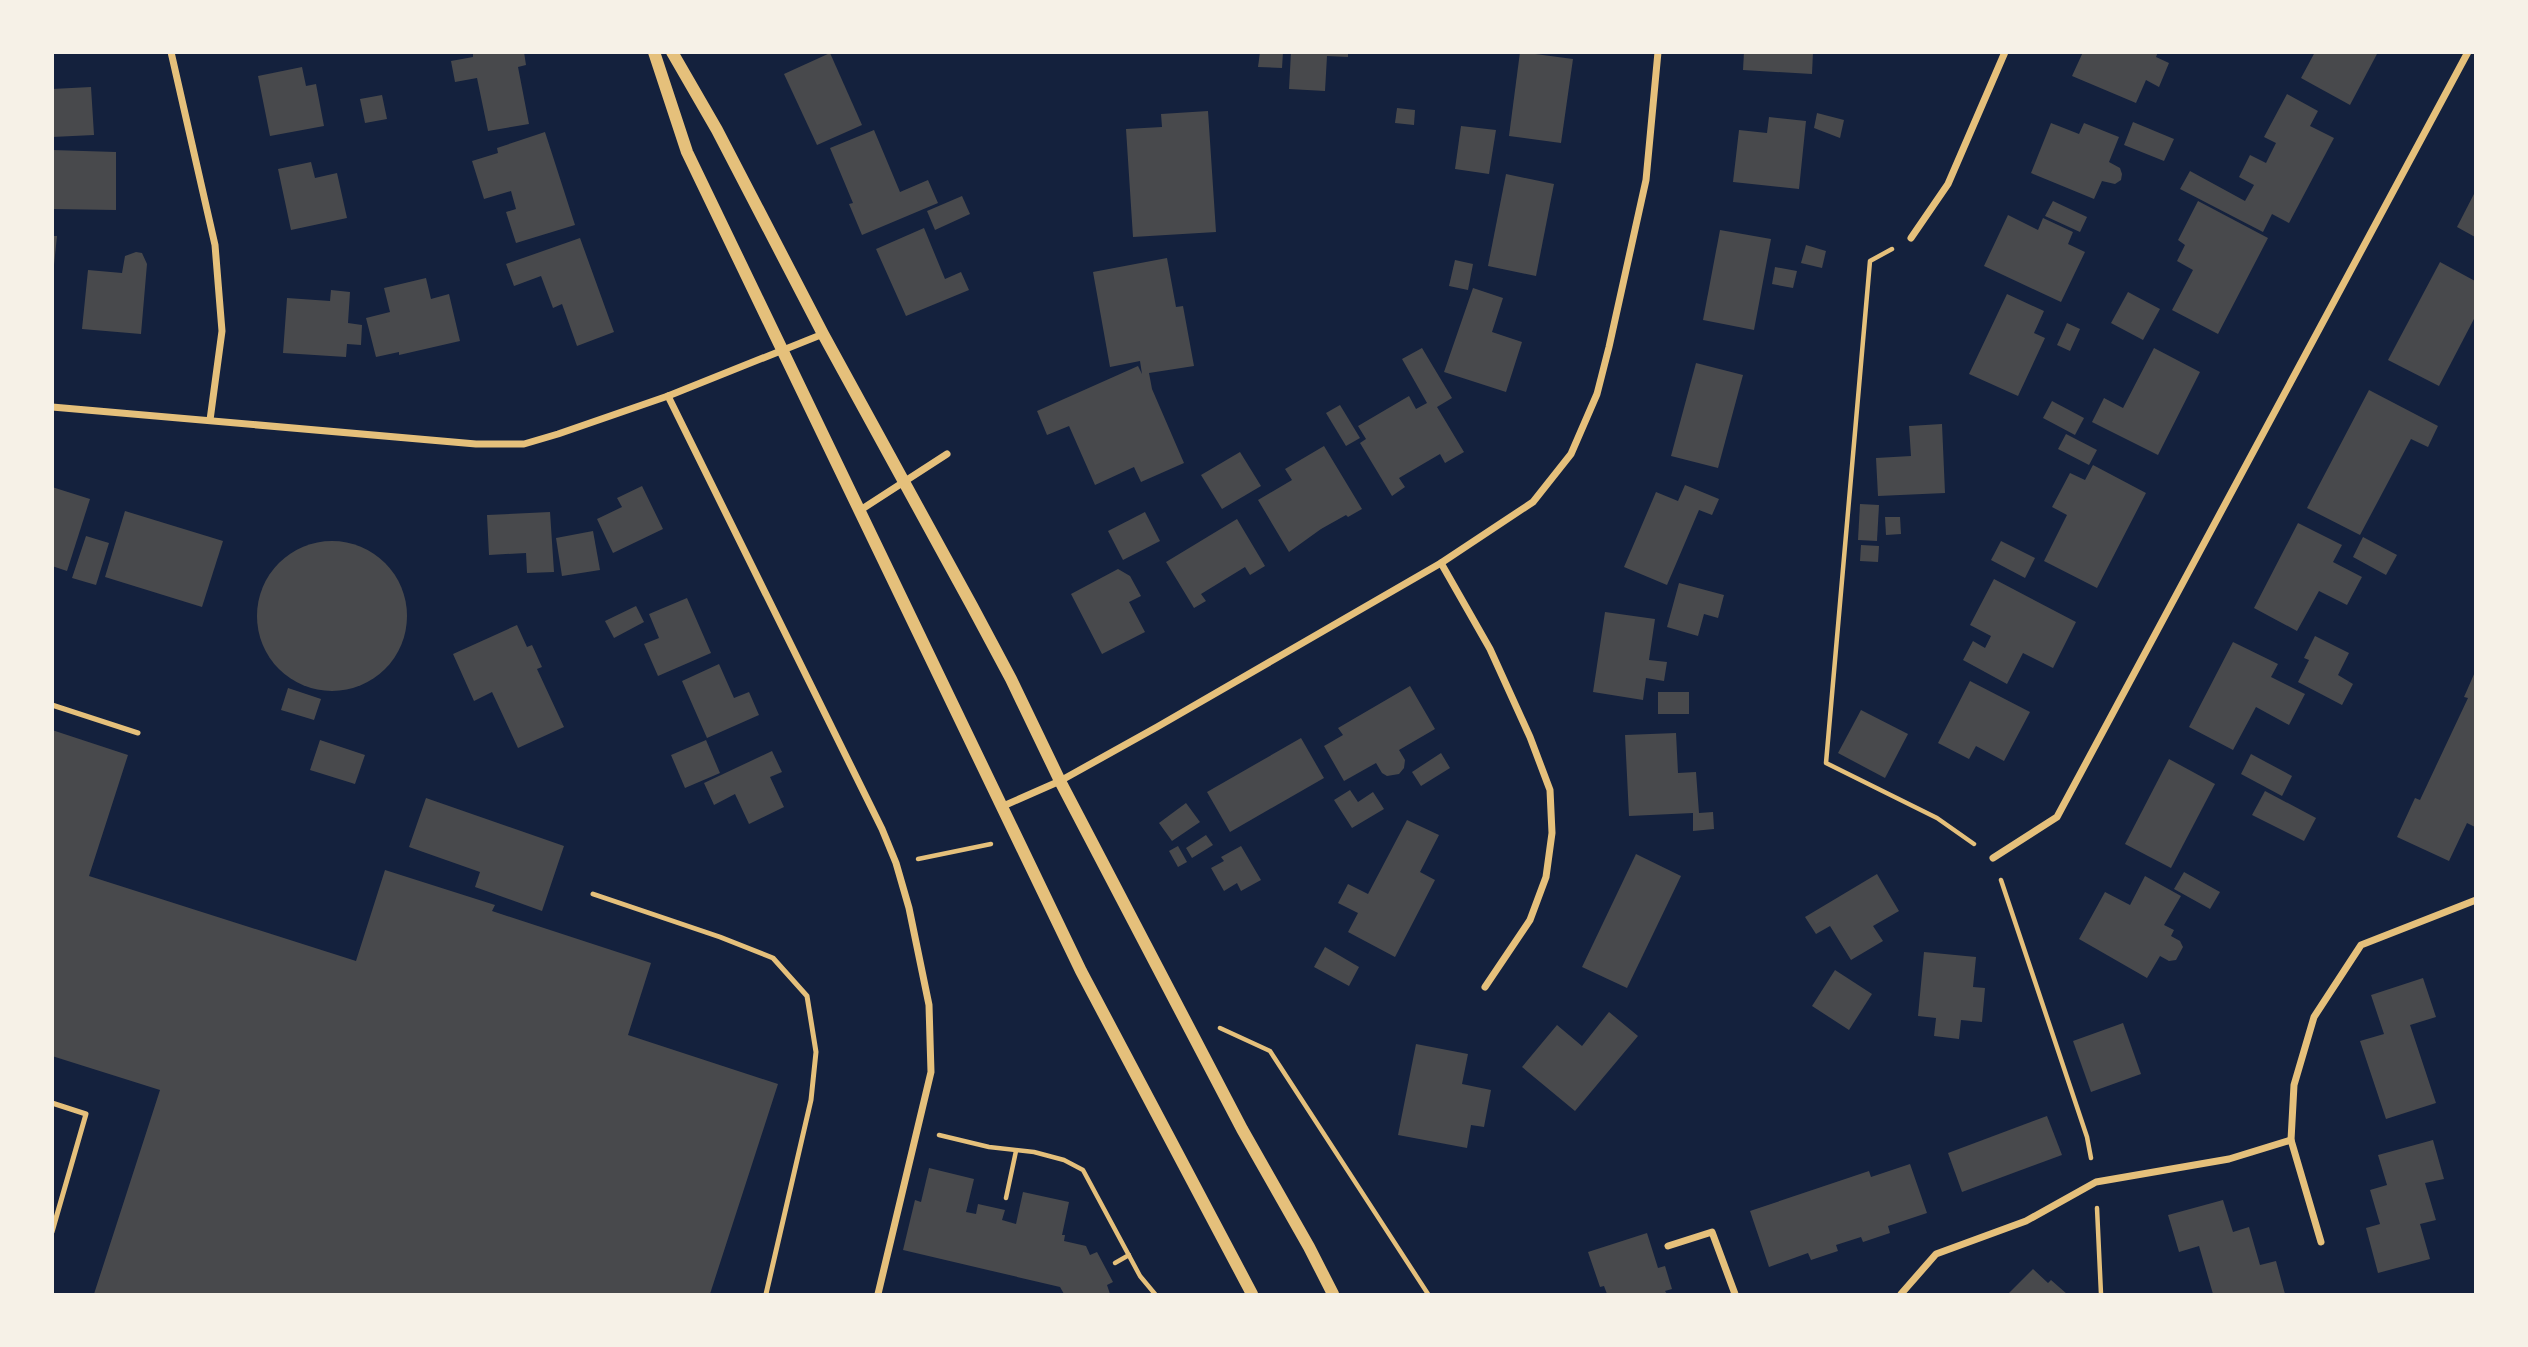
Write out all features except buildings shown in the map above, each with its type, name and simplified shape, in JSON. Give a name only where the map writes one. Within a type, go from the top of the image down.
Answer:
[{"type":"street","points":[[171,52],[177,89],[215,245],[222,331],[210,420]]},
{"type":"street","points":[[654,52],[687,152],[1016,839],[1093,995],[1252,1294]]},
{"type":"street","points":[[672,52],[717,130],[823,334],[1011,679],[1060,781],[1241,1129],[1333,1294]]},
{"type":"street","points":[[1001,807],[1060,781],[1441,563],[1533,502],[1571,454],[1597,394],[1646,180],[1658,52]]},
{"type":"street","points":[[1911,238],[1948,184],[2006,52]]},
{"type":"street","points":[[1993,858],[2057,817],[2468,52]]},
{"type":"street","points":[[52,407],[476,444],[524,444],[668,396],[823,334]]},
{"type":"street","points":[[668,396],[882,829],[896,863],[909,908],[929,1005],[931,1072],[878,1294]]},
{"type":"street","points":[[859,510],[947,454]]},
{"type":"street","points":[[1441,563],[1490,649],[1530,737],[1550,790],[1552,833],[1546,877],[1530,920],[1485,987]]},
{"type":"street","points":[[2321,1242],[2291,1140],[2294,1085],[2314,1017],[2361,945],[2476,900]]},
{"type":"street","points":[[1901,1294],[1936,1254],[2026,1221],[2096,1182],[2230,1159],[2291,1140]]},
{"type":"street","points":[[1668,1246],[1712,1232],[1735,1294]]},
{"type":"lane","points":[[52,705],[138,733]]},
{"type":"lane","points":[[593,894],[773,958],[807,996],[816,1052],[811,1100],[766,1294]]},
{"type":"lane","points":[[52,1103],[86,1114],[52,1232]]},
{"type":"path","points":[[1911,238],[1870,261],[1826,763],[1937,818],[1993,858],[2019,928],[2087,1137],[2096,1182],[2101,1294]]},
{"type":"path","points":[[896,863],[1016,839]]},
{"type":"path","points":[[1178,1008],[1270,1051],[1429,1294]]},
{"type":"path","points":[[917,1130],[989,1147],[1034,1152],[1064,1160],[1083,1170],[1140,1276],[1155,1294]]},
{"type":"path","points":[[1006,1198],[1016,1150]]},
{"type":"path","points":[[1115,1263],[1129,1255]]}]
